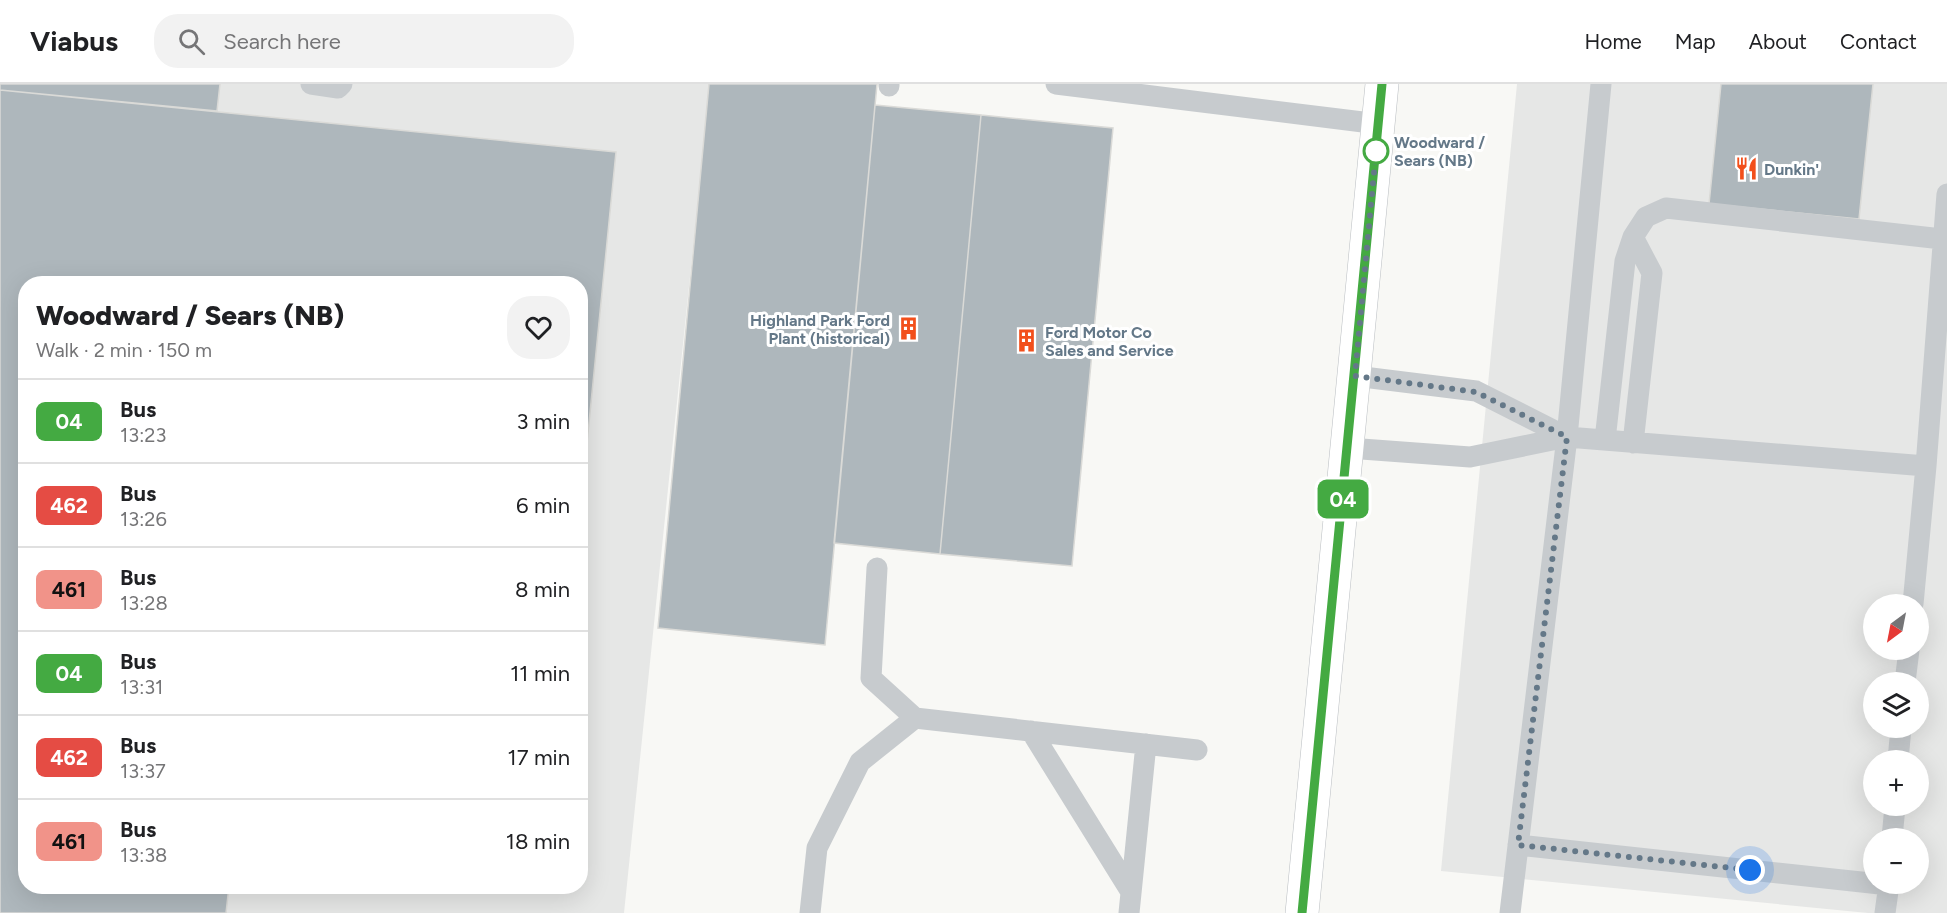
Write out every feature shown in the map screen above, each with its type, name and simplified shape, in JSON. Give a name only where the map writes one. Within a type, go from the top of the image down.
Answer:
[{"type":"main road","points":[[1302,913],[1382,84]]},
{"type":"lane","points":[[311,84],[338,88],[342,84]]},
{"type":"lane","points":[[1056,84],[1379,124]]},
{"type":"lane","points":[[1510,913],[1567,437],[1601,84]]},
{"type":"lane","points":[[1914,594],[1947,194]]},
{"type":"lane","points":[[1605,440],[1625,261],[1633,237],[1646,217],[1666,208],[1942,239]]},
{"type":"lane","points":[[1633,237],[1652,273],[1633,443]]},
{"type":"lane","points":[[1355,376],[1476,392],[1567,437]]},
{"type":"lane","points":[[1348,448],[1470,457],[1567,437],[1926,466]]},
{"type":"lane","points":[[877,568],[871,678],[915,718],[1197,750]]},
{"type":"lane","points":[[810,913],[817,848],[860,762],[915,718]]},
{"type":"lane","points":[[1031,731],[1131,892]]},
{"type":"lane","points":[[1129,913],[1146,744]]},
{"type":"lane","points":[[1518,845],[1863,881]]},
{"type":"lane","points":[[1885,913],[1888,894]]},
{"type":"shaded area","points":[[0,84],[710,84],[624,913],[0,913]]},
{"type":"shaded area","points":[[1517,84],[1947,84],[1947,913],[1868,913],[1441,871]]},
{"type":"building","points":[[0,84],[220,84],[217,111],[0,90]]},
{"type":"building","points":[[709,84],[877,84],[825,645],[658,628]]},
{"type":"building","points":[[1721,84],[1873,84],[1859,219],[1709,204]]},
{"type":"building","points":[[0,90],[616,152],[588,433],[588,276],[18,276],[18,894],[228,894],[226,913],[0,913]]},
{"type":"building","name":"Highland Park Ford Plant (historical)","points":[[875,105],[981,115],[940,554],[834,543]]},
{"type":"building","name":"Ford Motor Co Sales and Service","points":[[981,115],[1113,128],[1072,566],[940,554]]},
{"type":"bus line","name":"04","points":[[1302,913],[1382,84]]},
{"type":"place","name":"Woodward / Sears (NB)","points":[[1376,151]]},
{"type":"place","name":"Dunkin'","points":[[1746,169]]},
{"type":"place","name":"Highland Park Ford Plant (historical)","points":[[908,329]]},
{"type":"place","name":"Ford Motor Co Sales and Service","points":[[1027,341]]},
{"type":"route","points":[[1376,151],[1355,376],[1476,392],[1567,437],[1518,845],[1750,870]]}]
